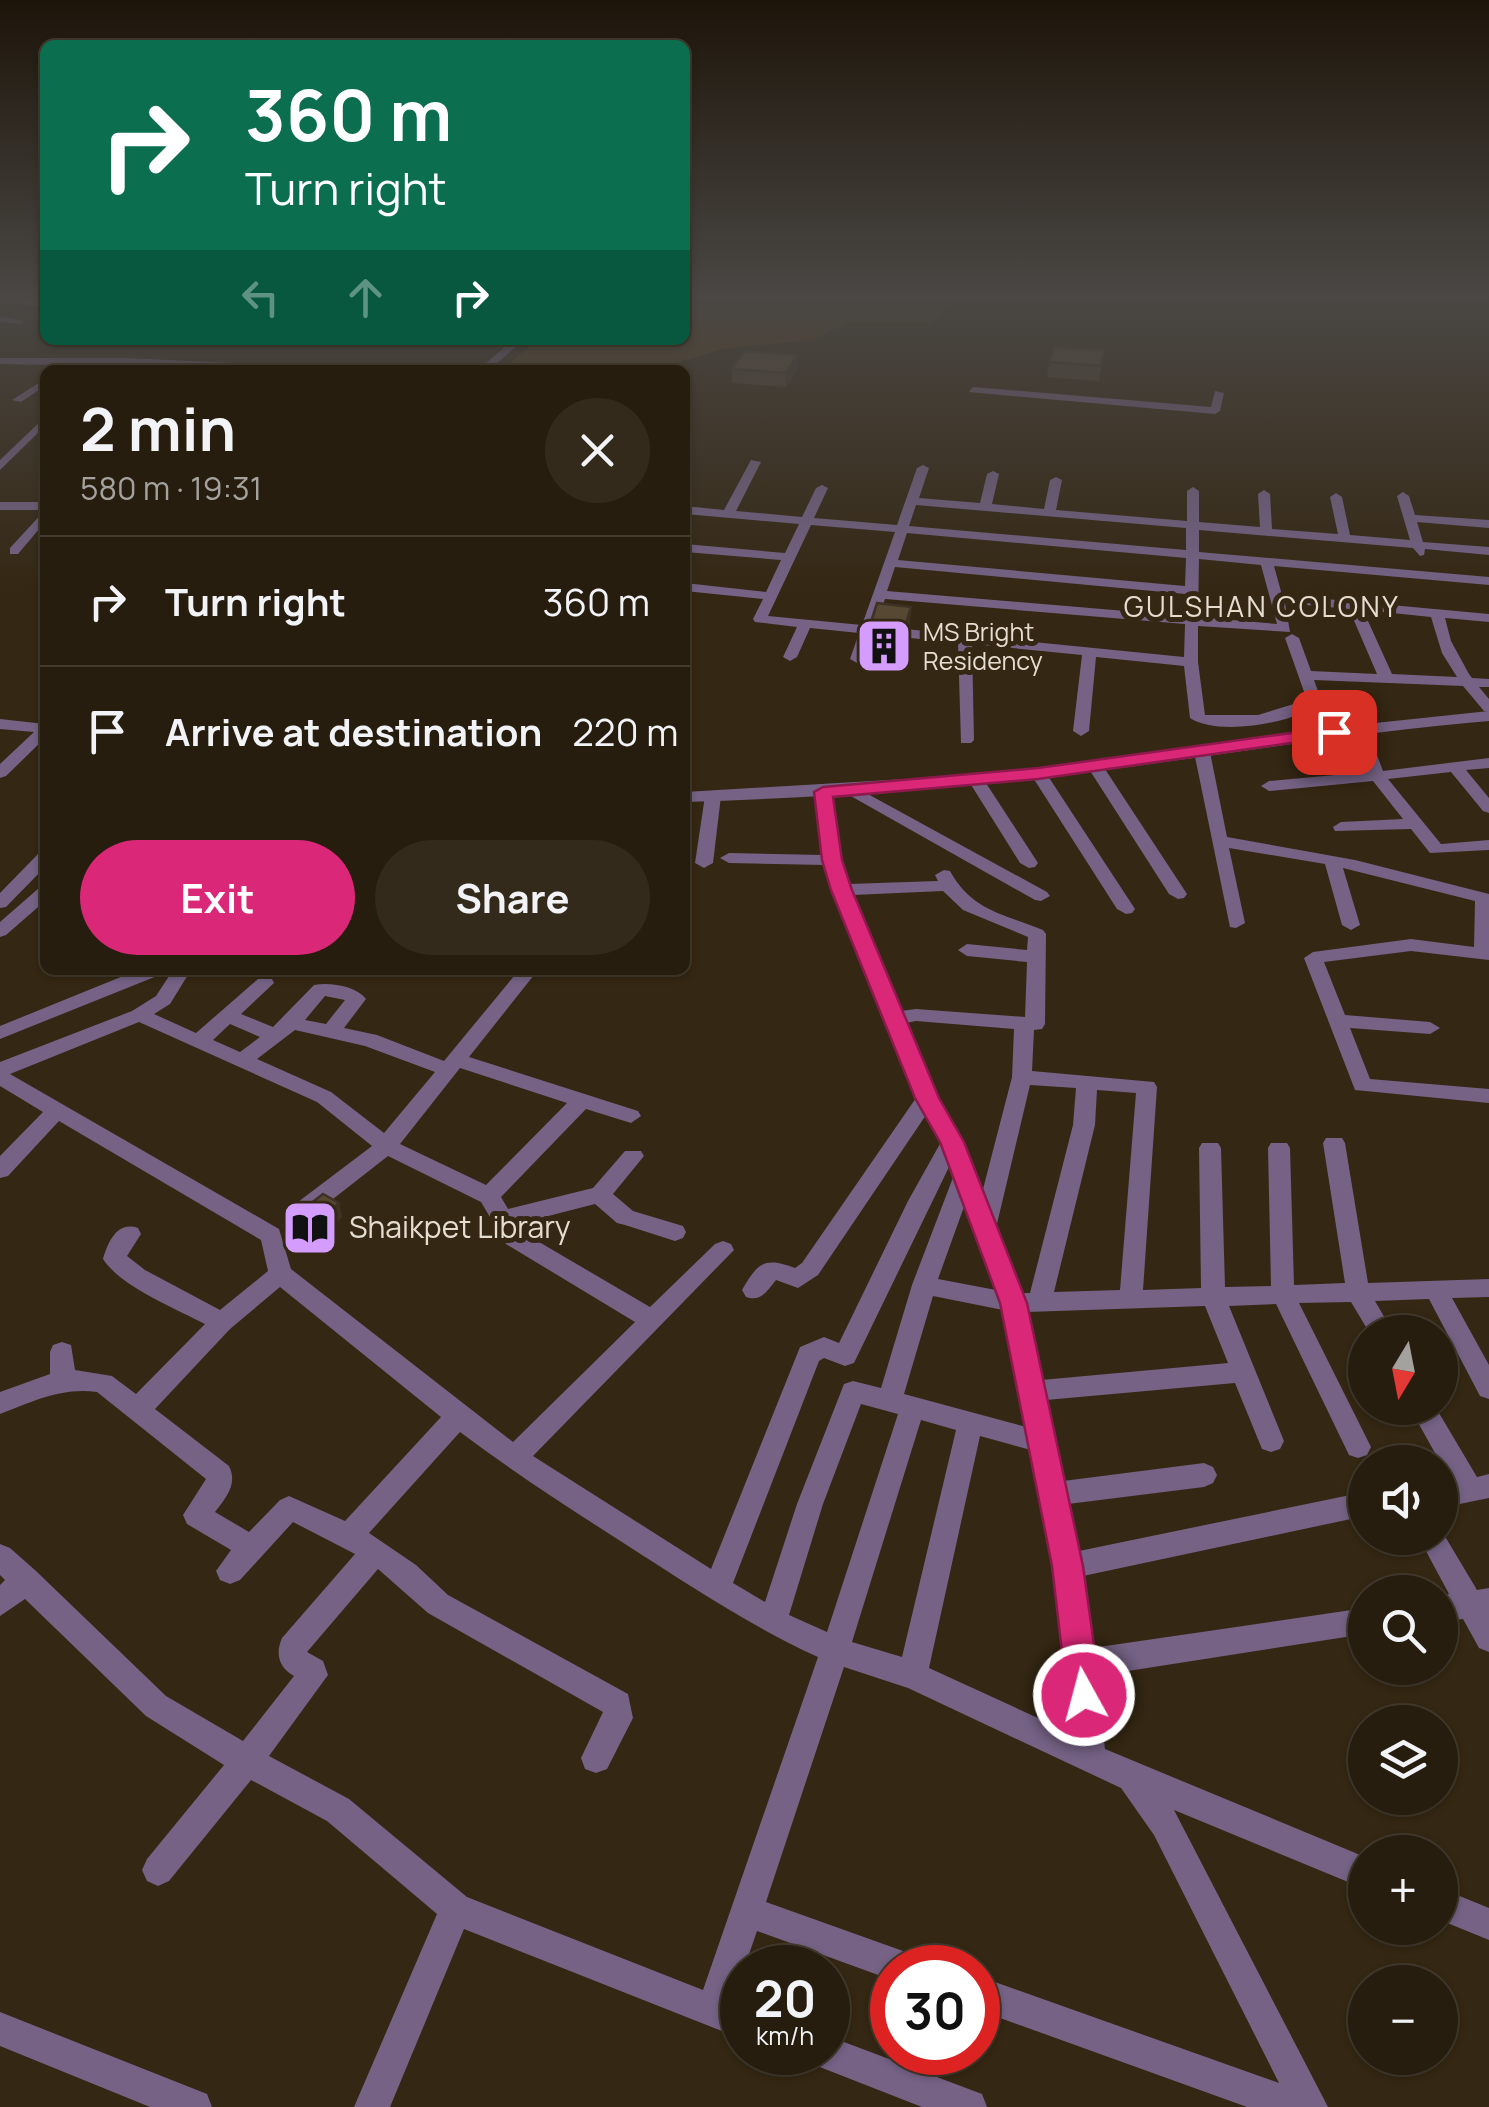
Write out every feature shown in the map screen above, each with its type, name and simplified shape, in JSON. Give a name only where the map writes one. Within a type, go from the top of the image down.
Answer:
[{"type":"street","points":[[17,400],[21,397]]},
{"type":"street","points":[[1058,397],[1215,411],[1218,397]]},
{"type":"street","points":[[0,467],[40,425]]},
{"type":"street","points":[[728,514],[756,462]]},
{"type":"street","points":[[856,659],[923,468]]},
{"type":"street","points":[[985,507],[993,474]]},
{"type":"street","points":[[1050,512],[1056,480]]},
{"type":"street","points":[[822,488],[760,619],[1191,662]]},
{"type":"street","points":[[1192,491],[1191,662],[1198,718],[1254,718],[1315,702],[1292,638]]},
{"type":"street","points":[[1264,494],[1266,532]]},
{"type":"street","points":[[1404,496],[1416,544],[1432,576]]},
{"type":"street","points":[[1336,497],[1345,539]]},
{"type":"street","points":[[911,501],[1489,551]]},
{"type":"street","points":[[0,506],[40,506]]},
{"type":"street","points":[[690,510],[1489,582]]},
{"type":"street","points":[[1408,518],[1489,524]]},
{"type":"street","points":[[14,552],[40,520]]},
{"type":"street","points":[[690,548],[789,558]]},
{"type":"street","points":[[877,594],[1190,624],[1285,629],[1267,562]]},
{"type":"street","points":[[888,563],[1190,590]]},
{"type":"street","points":[[690,588],[771,596]]},
{"type":"street","points":[[1274,598],[1489,618]]},
{"type":"street","points":[[1354,606],[1387,679]]},
{"type":"street","points":[[1437,614],[1443,644],[1466,682],[1489,708]]},
{"type":"street","points":[[790,658],[805,624]]},
{"type":"street","points":[[964,640],[966,740]]},
{"type":"street","points":[[1080,731],[1089,652]]},
{"type":"street","points":[[1307,675],[1489,682]]},
{"type":"street","points":[[1291,711],[1310,736]]},
{"type":"street","points":[[690,797],[855,792],[976,780],[1358,729],[1489,716]]},
{"type":"street","points":[[0,724],[40,728]]},
{"type":"street","points":[[1358,729],[1378,776],[1436,849],[1489,845]]},
{"type":"street","points":[[0,773],[40,734]]},
{"type":"street","points":[[1202,752],[1236,924]]},
{"type":"street","points":[[1269,786],[1489,763]]},
{"type":"street","points":[[1096,766],[1178,894]]},
{"type":"street","points":[[1454,766],[1489,808]]},
{"type":"street","points":[[1038,773],[1126,910]]},
{"type":"street","points":[[976,780],[1029,863]]},
{"type":"street","points":[[823,792],[832,860],[893,1019],[927,1098],[952,1142],[984,1231],[1027,1302]]},
{"type":"street","points":[[855,792],[1041,896]]},
{"type":"street","points":[[704,863],[713,796]]},
{"type":"street","points":[[1341,827],[1415,824]]},
{"type":"street","points":[[1219,842],[1298,851],[1333,862],[1419,878],[1486,899],[1486,949],[1410,945],[1313,958],[1362,1085],[1489,1096]]},
{"type":"street","points":[[729,858],[832,860]]},
{"type":"street","points":[[1333,862],[1351,925]]},
{"type":"street","points":[[0,903],[40,863]]},
{"type":"street","points":[[842,890],[946,881],[962,903],[1036,934],[1035,1024],[916,1015],[893,1019]]},
{"type":"street","points":[[0,932],[40,896]]},
{"type":"street","points":[[967,950],[1036,957]]},
{"type":"street","points":[[0,1033],[143,975]]},
{"type":"street","points":[[0,1073],[139,1015],[162,1000],[179,975]]},
{"type":"street","points":[[271,1235],[386,1146],[525,975]]},
{"type":"street","points":[[199,1041],[265,983]]},
{"type":"street","points":[[243,1060],[283,1029],[321,989],[352,995],[356,1000],[331,1031]]},
{"type":"street","points":[[139,1015],[324,1097],[386,1146],[488,1196],[514,1238],[652,1320]]},
{"type":"street","points":[[227,1016],[283,1029],[331,1031],[370,1040],[631,1116]]},
{"type":"street","points":[[1337,1021],[1430,1028]]},
{"type":"street","points":[[984,1231],[1022,1076],[1024,1023]]},
{"type":"street","points":[[0,1073],[271,1235],[280,1274],[458,1416],[514,1458],[773,1622],[836,1650],[913,1675],[1132,1778],[1348,1866]]},
{"type":"street","points":[[1022,1076],[1147,1087],[1131,1299]]},
{"type":"street","points":[[1088,1082],[1084,1125],[1027,1302],[1032,1391],[1068,1566],[1092,1758]]},
{"type":"street","points":[[754,1290],[772,1270],[798,1280],[810,1269],[927,1098]]},
{"type":"street","points":[[488,1196],[583,1100]]},
{"type":"street","points":[[0,1170],[57,1110]]},
{"type":"street","points":[[716,1588],[809,1354],[824,1347],[845,1356],[918,1202],[952,1142]]},
{"type":"street","points":[[1334,1143],[1358,1292],[1371,1315]]},
{"type":"street","points":[[1210,1148],[1212,1296],[1270,1441]]},
{"type":"street","points":[[1279,1148],[1282,1294],[1358,1445]]},
{"type":"street","points":[[504,1218],[527,1215],[570,1198],[599,1195],[634,1156]]},
{"type":"street","points":[[741,1945],[747,1911],[836,1650],[902,1402],[924,1285],[963,1178]]},
{"type":"street","points":[[599,1195],[625,1217],[675,1232]]},
{"type":"street","points":[[130,1234],[119,1245],[116,1259],[137,1276],[222,1322]]},
{"type":"street","points":[[514,1458],[723,1250]]},
{"type":"street","points":[[138,1409],[222,1322],[280,1274]]},
{"type":"street","points":[[924,1285],[1027,1302],[1489,1288]]},
{"type":"street","points":[[1436,1290],[1489,1389]]},
{"type":"street","points":[[62,1352],[63,1381]]},
{"type":"street","points":[[1032,1391],[1243,1372]]},
{"type":"street","points":[[0,1403],[63,1381],[82,1378],[103,1383],[222,1477],[196,1515],[252,1548]]},
{"type":"street","points":[[773,1622],[810,1504],[853,1391],[1040,1442]]},
{"type":"street","points":[[348,1537],[458,1416]]},
{"type":"street","points":[[913,1675],[970,1422]]},
{"type":"street","points":[[1435,1425],[1480,1488]]},
{"type":"street","points":[[1052,1494],[1204,1475]]},
{"type":"street","points":[[230,1571],[289,1508],[348,1537],[419,1582],[438,1604],[618,1704],[618,1718],[596,1758]]},
{"type":"street","points":[[1068,1566],[1348,1508]]},
{"type":"street","points":[[158,1870],[313,1675],[312,1670],[294,1661],[292,1648],[374,1554]]},
{"type":"street","points":[[1446,1555],[1480,1603],[1489,1638]]},
{"type":"street","points":[[0,1557],[156,1706],[246,1761],[338,1810],[456,1909],[720,2013]]},
{"type":"street","points":[[0,1603],[26,1580]]},
{"type":"street","points":[[1080,1664],[1348,1624]]},
{"type":"street","points":[[1132,1778],[1164,1824],[1310,2107]]},
{"type":"street","points":[[372,2107],[456,1909]]},
{"type":"street","points":[[747,1911],[870,1955]]},
{"type":"street","points":[[1458,1911],[1489,1924]]},
{"type":"street","points":[[1000,2001],[1296,2107]]},
{"type":"street","points":[[0,2028],[32,2045],[194,2107]]},
{"type":"street","points":[[850,2062],[968,2107]]},
{"type":"building","points":[[877,603],[911,607],[905,626],[871,622]]},
{"type":"building","points":[[323,1194],[339,1203],[299,1239],[285,1232],[283,1225]]},
{"type":"place","name":"MS Bright Residency","points":[[884,646]]},
{"type":"place","name":"Shaikpet Library","points":[[310,1228]]},
{"type":"district","name":"GULSHAN COLONY","points":[[1262,607]]},
{"type":"route","points":[[1084,1695],[1068,1566],[1014,1303],[952,1142],[927,1098],[842,890],[832,860],[823,792],[1038,773],[1334,732]]}]
